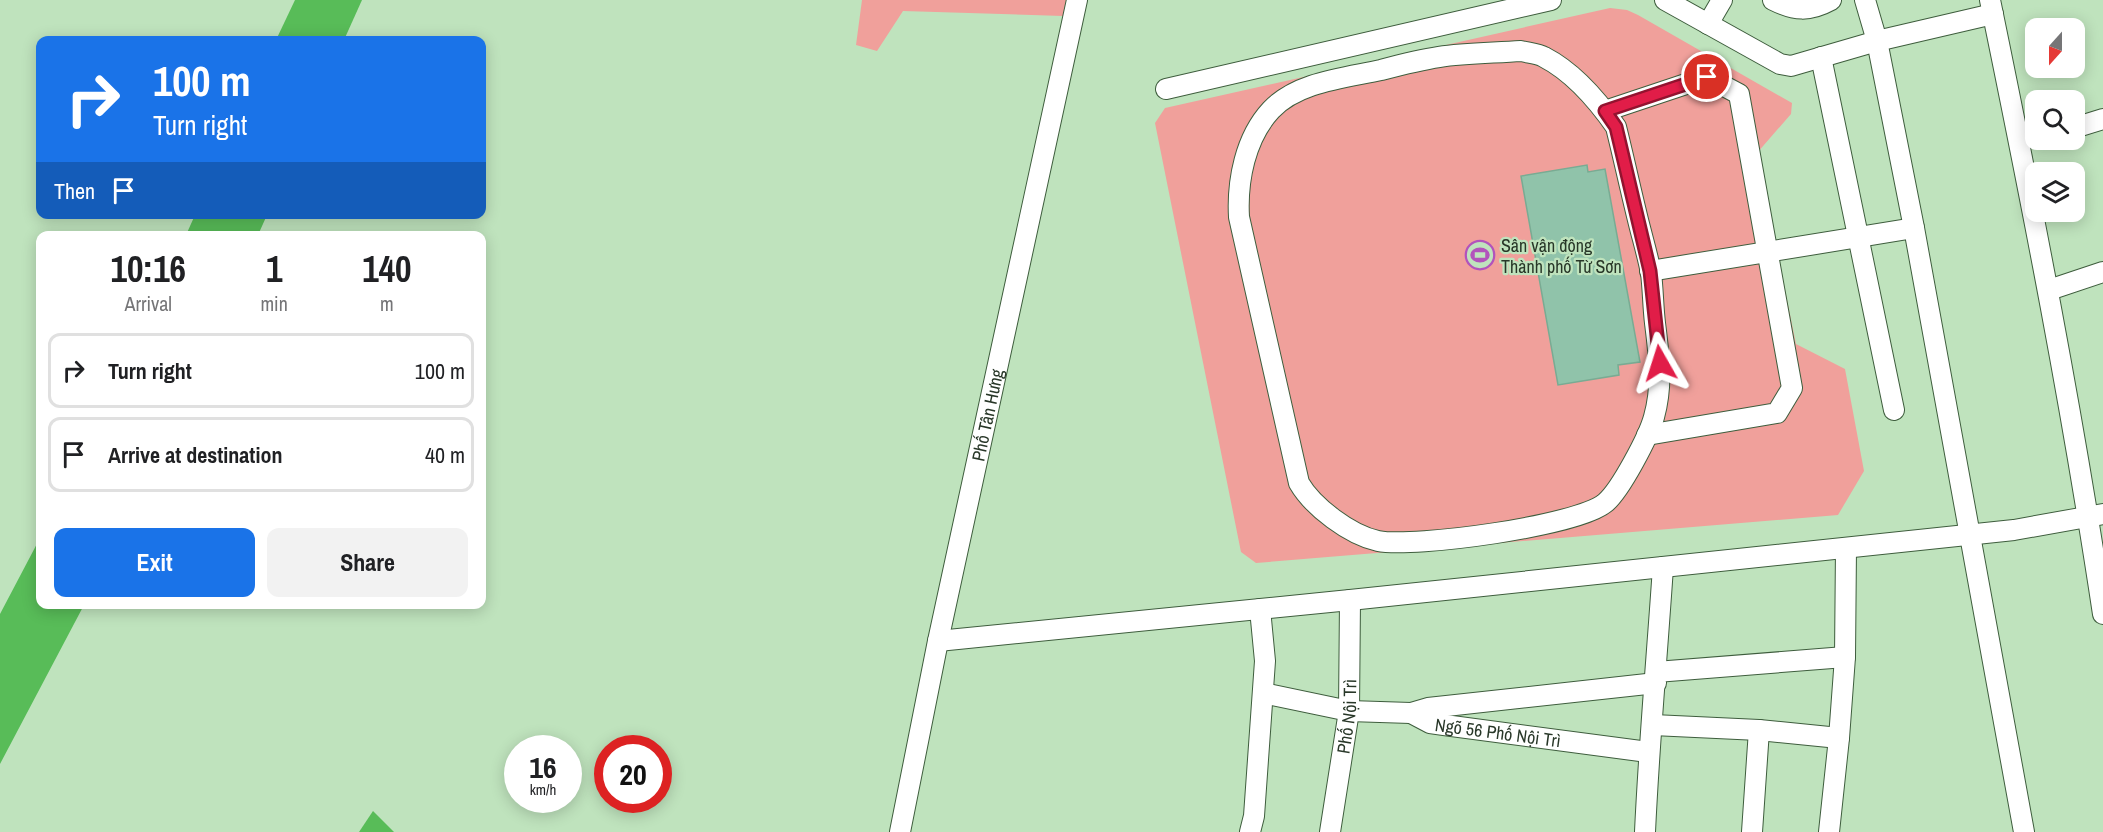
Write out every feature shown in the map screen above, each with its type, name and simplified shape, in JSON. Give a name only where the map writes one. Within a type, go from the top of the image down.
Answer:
[{"type":"street","name":"Phố Tân Hưng","points":[[900,832],[938,641],[1077,0]]},
{"type":"street","points":[[1166,89],[1551,0]]},
{"type":"street","points":[[1665,0],[1780,64],[1791,66],[1992,7],[2096,515],[2103,614]]},
{"type":"street","points":[[1708,24],[1722,0]]},
{"type":"street","points":[[1773,0],[1783,5],[1805,9],[1816,8],[1831,0]]},
{"type":"street","points":[[1865,0],[1877,41],[1914,228],[2024,832]]},
{"type":"street","points":[[1521,51],[1542,56],[1562,69],[1605,111],[1616,127],[1650,271],[1661,376],[1654,418],[1619,485],[1605,503],[1576,517],[1480,535],[1414,542],[1378,541],[1345,525],[1314,504],[1299,483],[1239,218],[1238,193],[1242,170],[1261,122],[1272,109],[1291,95],[1319,83],[1440,57],[1521,51]]},
{"type":"street","points":[[1821,57],[1894,410]]},
{"type":"street","points":[[1605,111],[1707,77],[1738,94],[1792,388],[1777,413],[1647,435]]},
{"type":"street","points":[[2085,125],[2103,119]]},
{"type":"street","points":[[1650,271],[1914,228]]},
{"type":"street","points":[[2049,290],[2103,272]]},
{"type":"street","points":[[938,641],[2014,530],[2096,515]]},
{"type":"street","points":[[1829,832],[1845,657],[1846,548]]},
{"type":"street","points":[[1645,832],[1648,752],[1653,725],[1663,567]]},
{"type":"street","name":"Phố Nội Trì","points":[[1330,832],[1349,711],[1350,600]]},
{"type":"street","points":[[1250,832],[1254,816],[1265,661],[1260,609]]},
{"type":"street","points":[[1411,713],[1428,708],[1656,677],[1845,657]]},
{"type":"street","name":"Ngõ 56 Phố Nội Trì","points":[[1263,693],[1349,711],[1411,713],[1430,723],[1648,752]]},
{"type":"street","points":[[1653,725],[1759,730],[1839,738]]},
{"type":"street","points":[[1752,832],[1759,730]]},
{"type":"shaded area","points":[[295,0],[362,0],[346,36],[278,36]]},
{"type":"shaded area","points":[[862,0],[1066,0],[1063,16],[903,11],[877,51],[856,45]]},
{"type":"shaded area","name":"Sân vận động Thành phố Từ Sơn","points":[[1610,8],[1627,10],[1638,15],[1792,103],[1791,114],[1757,153],[1796,344],[1845,369],[1864,471],[1838,515],[1256,563],[1241,552],[1155,123],[1165,108]]},
{"type":"shaded area","points":[[193,219],[265,219],[260,231],[188,231]]},
{"type":"shaded area","points":[[36,546],[36,609],[82,609],[0,764],[0,614]]},
{"type":"shaded area","points":[[373,811],[394,832],[359,832]]},
{"type":"building","points":[[1587,165],[1588,172],[1605,169],[1640,362],[1618,365],[1619,375],[1558,385],[1521,176]]},
{"type":"place","name":"Sân vận động Thành phố Từ Sơn","points":[[1480,255]]},
{"type":"route","points":[[1660,363],[1650,271],[1616,127],[1605,111],[1707,77]]}]
